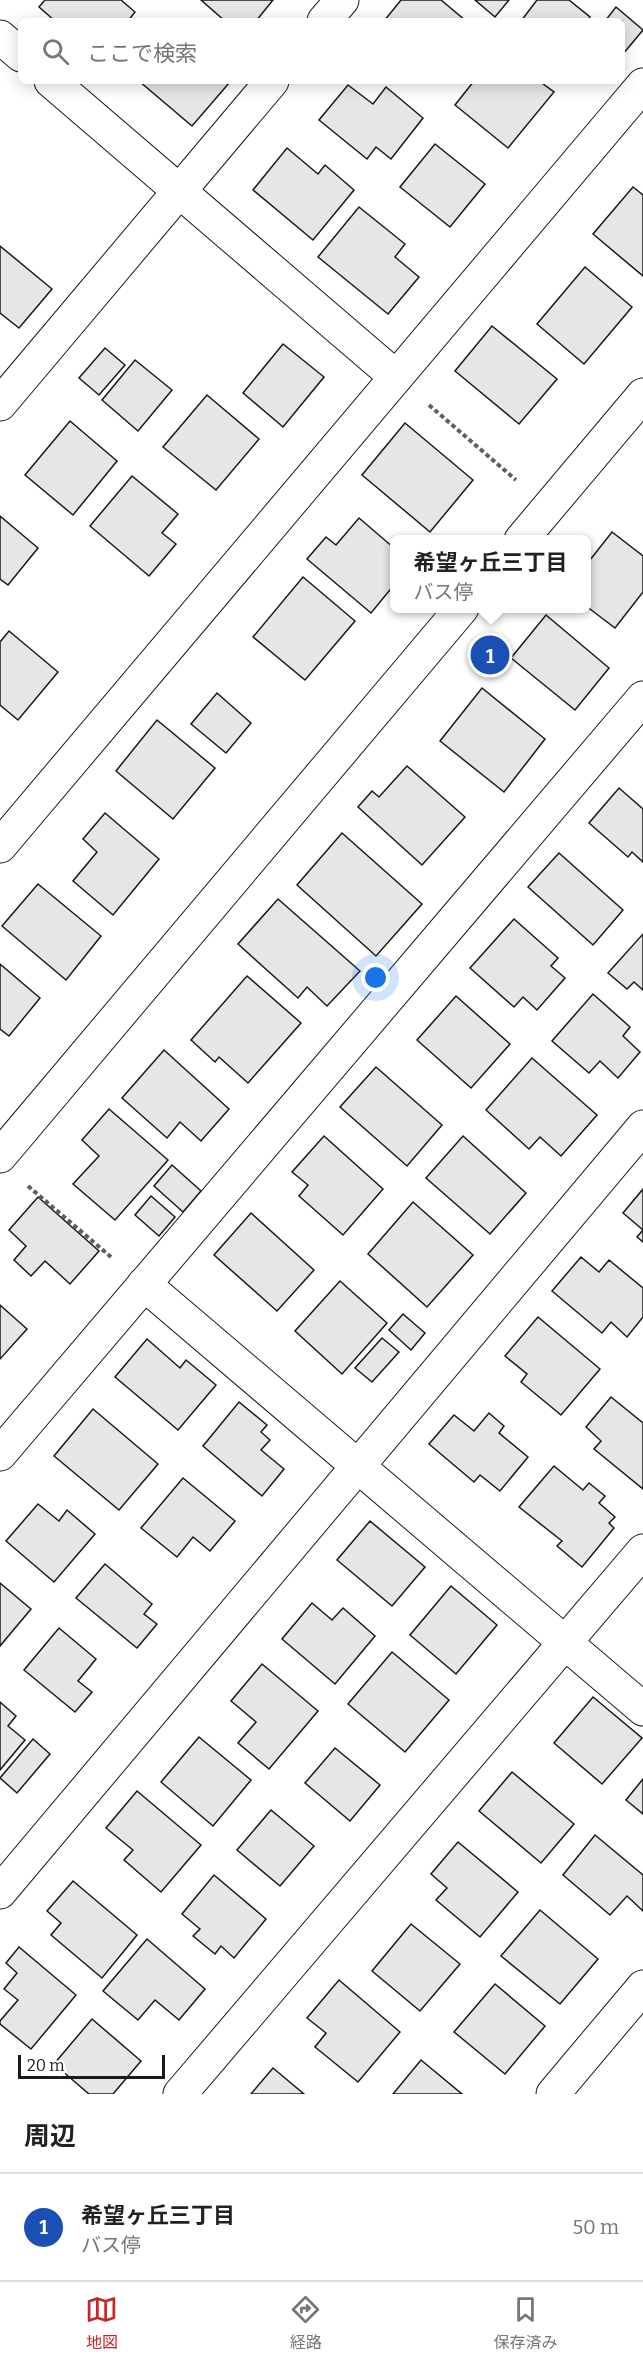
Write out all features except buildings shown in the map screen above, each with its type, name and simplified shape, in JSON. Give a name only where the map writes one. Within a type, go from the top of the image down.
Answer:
[{"type":"street","points":[[327,18],[342,0]]},
{"type":"street","points":[[0,37],[18,52]]},
{"type":"street","points":[[54,84],[396,377]]},
{"type":"street","points":[[0,404],[269,84]]},
{"type":"street","points":[[0,846],[643,85]]},
{"type":"street","points":[[525,535],[643,395]]},
{"type":"street","points":[[0,1156],[459,613]]},
{"type":"street","points":[[0,1454],[643,698]]},
{"type":"street","points":[[0,1892],[643,1127]]},
{"type":"street","points":[[144,1284],[643,1709]]},
{"type":"street","points":[[180,2094],[643,1551]]},
{"type":"street","points":[[553,2094],[643,1987]]},
{"type":"path","points":[[396,377],[548,507]]},
{"type":"path","points":[[27,1185],[144,1284]]},
{"type":"place","name":"希望ヶ丘三丁目","points":[[490,655]]}]
